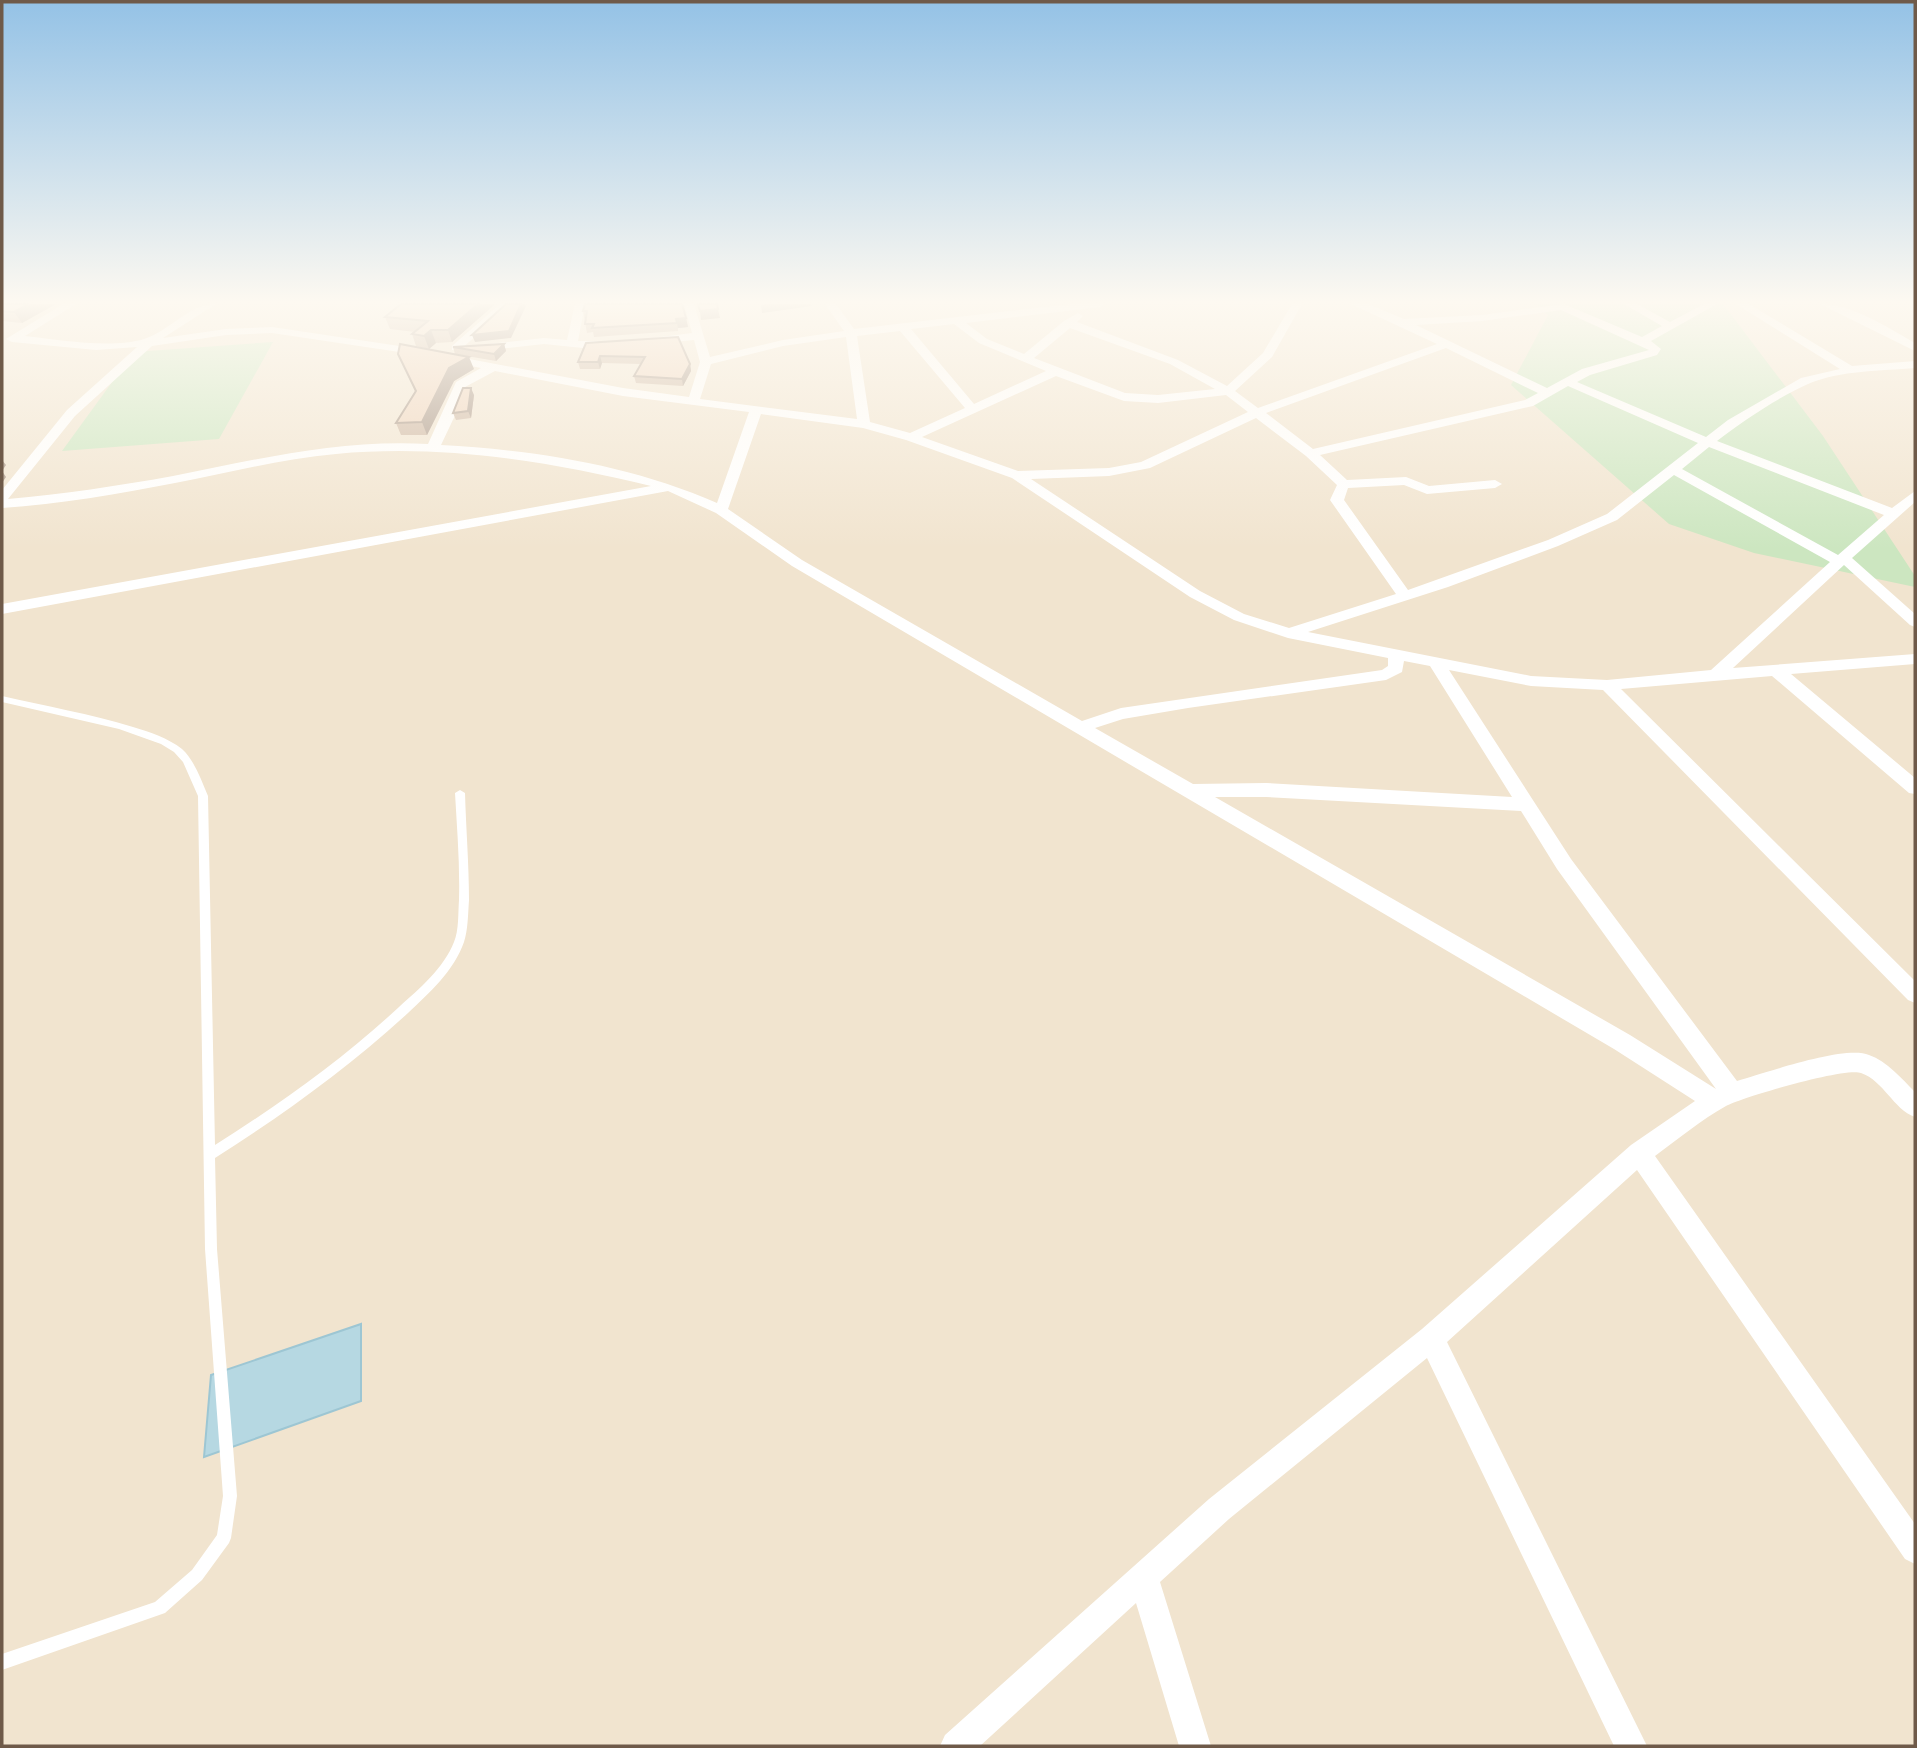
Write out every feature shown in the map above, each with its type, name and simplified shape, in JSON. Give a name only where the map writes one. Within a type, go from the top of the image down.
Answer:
[{"type":"street","points":[[2,498],[71,413],[101,386]]},
{"type":"street","points":[[432,449],[453,407],[460,386]]},
{"type":"street","points":[[581,386],[864,424],[911,437],[1017,475],[1195,594],[1239,617],[1288,633],[1531,681],[1607,685],[1915,659]]},
{"type":"street","points":[[693,402],[698,386]]},
{"type":"street","points":[[860,386],[864,424]]},
{"type":"street","points":[[952,386],[972,409]]},
{"type":"street","points":[[911,437],[1025,386]]},
{"type":"street","points":[[1091,386],[1132,398],[1158,399],[1228,391],[1234,386]]},
{"type":"street","points":[[1218,386],[1311,453],[1344,484],[1406,481],[1427,490],[1495,484]]},
{"type":"street","points":[[1017,475],[1127,470],[1145,465],[1256,412],[1330,386]]},
{"type":"street","points":[[1532,386],[1547,393]]},
{"type":"street","points":[[1311,453],[1529,403],[1559,386]]},
{"type":"street","points":[[1577,386],[1707,442],[1893,513]]},
{"type":"street","points":[[1288,633],[1405,596],[1553,543],[1612,517],[1732,423],[1797,386]]},
{"type":"street","points":[[721,510],[756,411]]},
{"type":"street","points":[[2,504],[100,493],[336,450],[432,449],[551,462],[669,487],[721,510],[797,563],[1622,1042],[1723,1096]]},
{"type":"street","points":[[1674,470],[1843,560],[1915,622]]},
{"type":"street","points":[[1344,484],[1338,494],[1338,500],[1405,596]]},
{"type":"street","points":[[2,609],[669,487]]},
{"type":"street","points":[[1716,675],[1915,495]]},
{"type":"street","points":[[1081,727],[1121,714],[1188,702],[1386,676],[1396,668],[1396,655]]},
{"type":"street","points":[[1436,663],[1564,864],[1723,1096]]},
{"type":"street","points":[[1777,671],[1915,788]]},
{"type":"street","points":[[1607,685],[1915,995]]},
{"type":"street","points":[[1191,791],[1266,790],[1527,805]]},
{"type":"street","points":[[956,1746],[1219,1509],[1431,1338],[1639,1153],[1723,1096],[1840,1063],[1865,1063],[1886,1078],[1915,1107]]},
{"type":"street","points":[[1639,1153],[1915,1549]]},
{"type":"street","points":[[1431,1338],[1631,1746]]},
{"type":"street","points":[[1144,1579],[1195,1746]]},
{"type":"lane","points":[[2,699],[147,734],[176,748],[190,764],[203,796],[211,1249],[230,1496],[224,1538],[197,1574],[160,1608],[2,1662]]},
{"type":"lane","points":[[209,1155],[282,1108],[419,997],[444,970],[459,944],[463,917],[460,793]]},
{"type":"shaded area","points":[[2,386],[1915,386],[1915,1746],[2,1746]]},
{"type":"green space","points":[[110,386],[249,386],[219,439],[62,451]]},
{"type":"green space","points":[[1512,386],[1785,386],[1823,436],[1915,576],[1915,587],[1754,553],[1669,524]]},
{"type":"water","points":[[361,1324],[361,1401],[204,1457],[211,1375]]},
{"type":"building","points":[[413,386],[440,386],[422,422],[396,423],[416,391]]},
{"type":"building","points":[[463,388],[471,388],[468,411],[453,413]]}]
